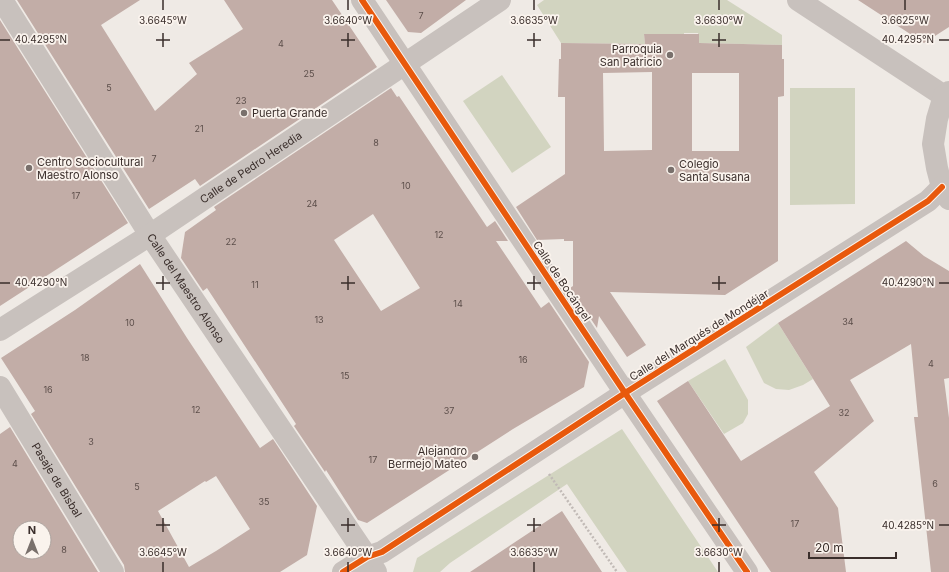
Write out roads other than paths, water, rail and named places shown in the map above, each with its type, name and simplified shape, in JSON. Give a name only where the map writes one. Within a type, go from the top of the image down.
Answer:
[{"type":"street","name":"Calle del Maestro Alonso","points":[[2,0],[150,235],[372,565]]},
{"type":"street","name":"Calle de Bocángel","points":[[362,0],[746,572]]},
{"type":"street","name":"Calle de Pedro Heredia","points":[[0,330],[150,235],[500,0]]},
{"type":"street","points":[[798,0],[947,94],[937,120],[933,144],[937,168],[945,193]]},
{"type":"street","name":"Calle del Marqués de Mondéjar","points":[[343,572],[372,565],[382,552],[625,393],[928,201],[945,193]]},
{"type":"street","name":"Pasaje de Bisbal","points":[[0,387],[114,572]]},
{"type":"place","name":"Parroquia San Patricio","points":[[670,55]]},
{"type":"place","name":"Puerta Grande","points":[[244,113]]},
{"type":"place","name":"Centro Sociocultural Maestro Alonso","points":[[29,168]]},
{"type":"place","name":"Colegio Santa Susana","points":[[671,170]]},
{"type":"place","name":"Alejandro Bermejo Mateo","points":[[475,457]]}]
